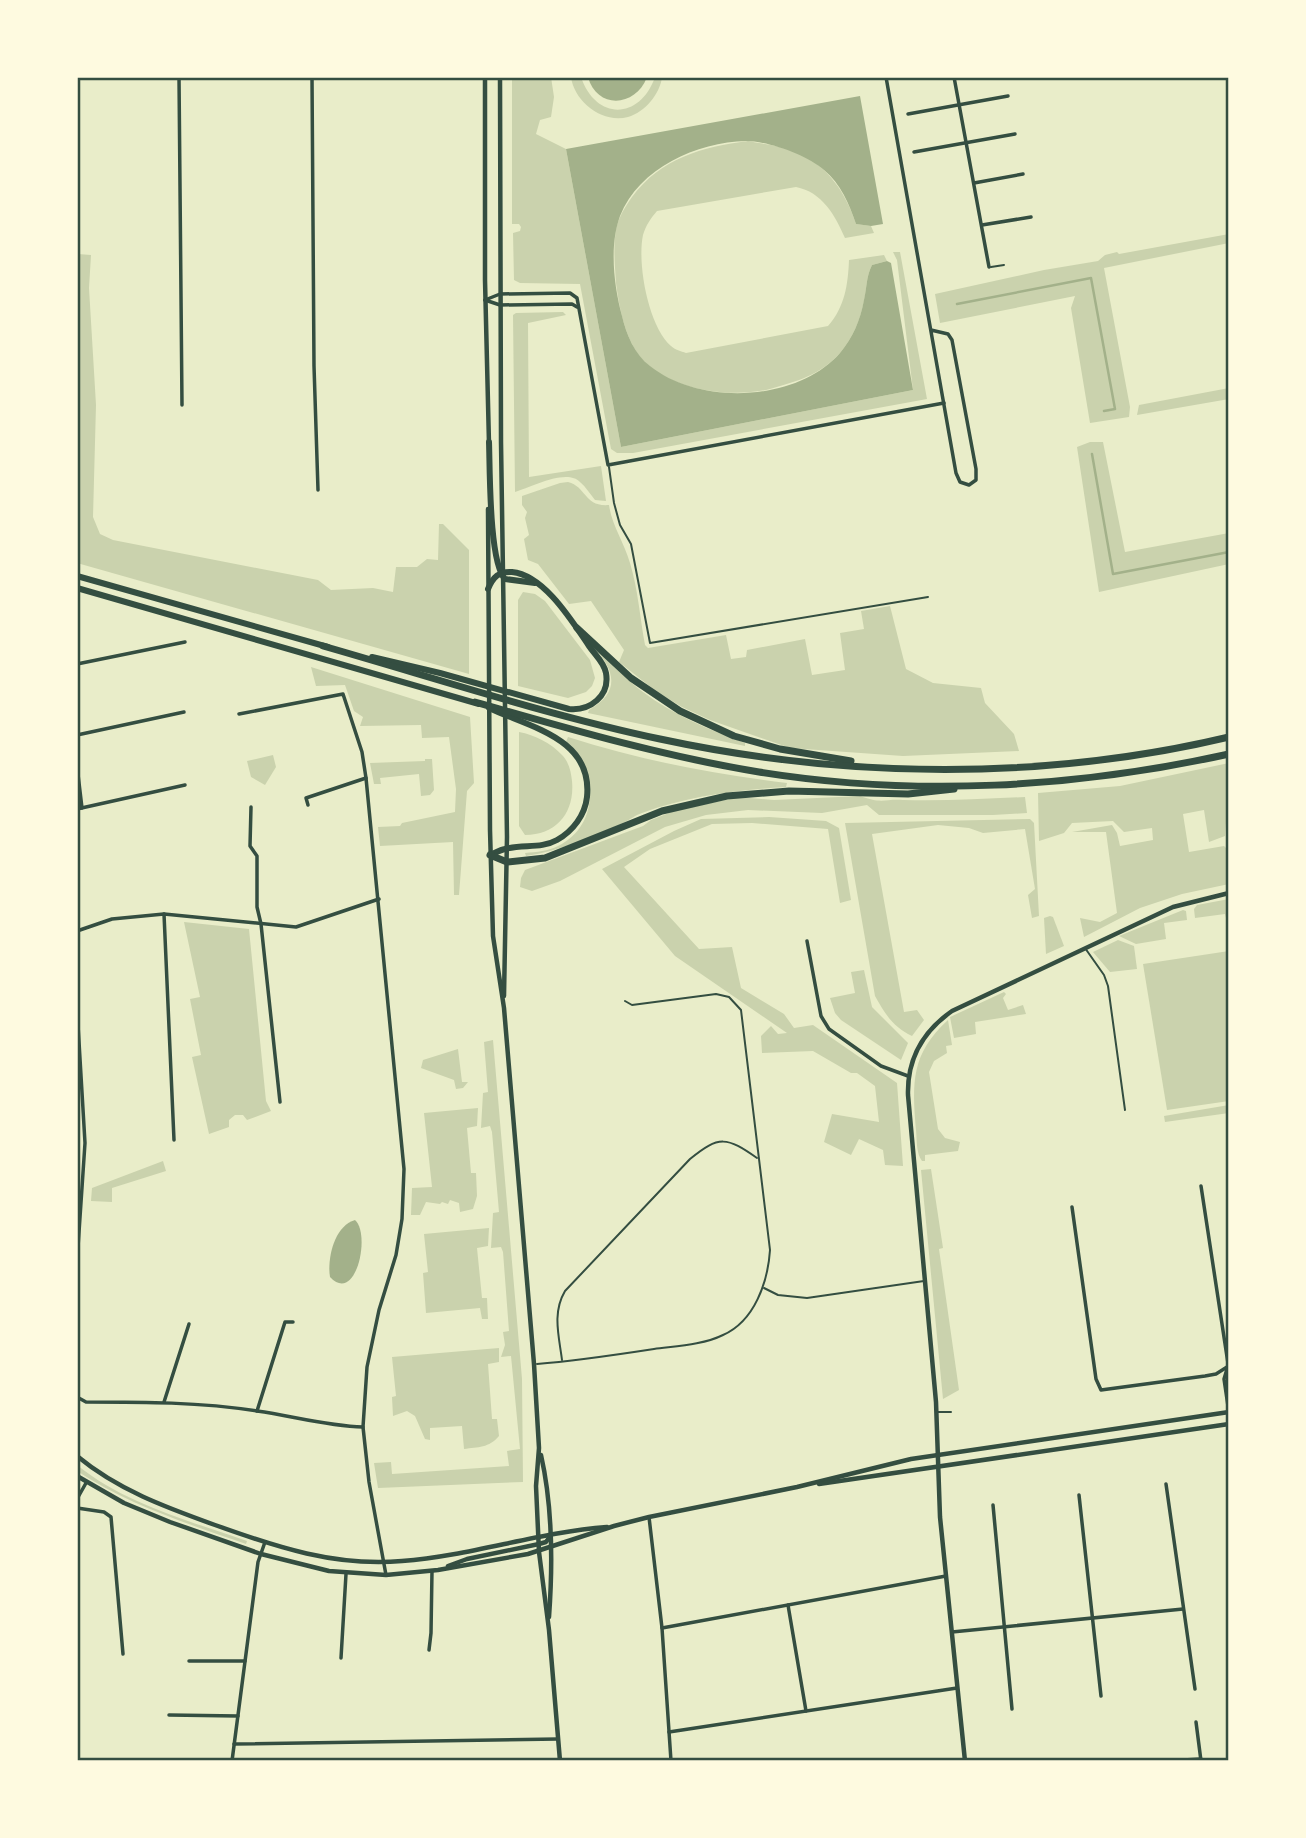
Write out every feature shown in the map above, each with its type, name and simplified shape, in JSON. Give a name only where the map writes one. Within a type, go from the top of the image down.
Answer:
[{"type":"highway","points":[[577,628],[631,678],[680,711],[734,736],[780,749],[883,767]]},
{"type":"highway","points":[[323,646],[469,684],[637,734],[761,757],[883,767],[976,769],[1043,765],[1159,752],[1229,737]]},
{"type":"highway","points":[[472,701],[526,720],[648,750],[760,772],[877,784],[976,785]]},
{"type":"highway","points":[[491,855],[507,862],[553,855],[662,811],[727,796],[789,790],[908,794],[976,785],[1098,777],[1163,768],[1229,754]]},
{"type":"main road","points":[[489,442],[495,553],[503,575]]},
{"type":"main road","points":[[488,589],[493,579],[503,575],[527,575],[548,591],[599,658],[606,674],[604,691],[599,699],[584,709],[576,710],[526,700]]},
{"type":"main road","points":[[78,576],[323,646]]},
{"type":"main road","points":[[77,588],[472,701]]},
{"type":"main road","points":[[491,855],[507,848],[541,846],[560,838],[582,815],[587,795],[586,777],[580,763],[570,749],[554,736],[526,720]]},
{"type":"street","points":[[179,77],[181,405]]},
{"type":"street","points":[[312,77],[314,366],[318,490]]},
{"type":"street","points":[[485,77],[491,855],[495,955],[504,1008],[540,1448],[548,1485],[551,1534],[549,1621],[560,1761]]},
{"type":"street","points":[[500,77],[507,848],[504,1008]]},
{"type":"street","points":[[886,77],[931,330],[958,479],[969,485],[976,480],[976,469],[952,340],[947,334],[931,330]]},
{"type":"street","points":[[954,77],[989,267]]},
{"type":"street","points":[[908,114],[1008,96]]},
{"type":"street","points":[[914,152],[1015,134]]},
{"type":"street","points":[[974,183],[1023,174]]},
{"type":"street","points":[[982,225],[1031,217]]},
{"type":"street","points":[[485,300],[500,295],[570,293],[577,298],[608,465],[944,402]]},
{"type":"street","points":[[485,300],[500,305],[572,304],[579,308]]},
{"type":"street","points":[[77,664],[186,642]]},
{"type":"street","points":[[239,714],[343,694],[362,752],[379,899],[404,1169],[404,1199],[397,1255],[379,1310],[368,1367],[363,1427],[369,1482],[386,1575]]},
{"type":"street","points":[[77,734],[184,712]]},
{"type":"street","points":[[77,766],[80,808],[185,785]]},
{"type":"street","points":[[308,805],[306,798],[366,778]]},
{"type":"street","points":[[251,807],[250,846],[257,856],[257,907],[280,1102]]},
{"type":"street","points":[[965,1761],[938,1496],[937,1413],[908,1076],[912,1058],[935,1023],[952,1011],[1173,907],[1229,893]]},
{"type":"street","points":[[77,931],[112,919],[164,914],[296,927],[379,899]]},
{"type":"street","points":[[164,914],[174,1140]]},
{"type":"street","points":[[807,941],[821,1016],[830,1029],[881,1066],[908,1076]]},
{"type":"street","points":[[77,1008],[84,1127],[77,1262]]},
{"type":"street","points":[[77,1129],[84,1127]]},
{"type":"street","points":[[797,1487],[858,1471],[938,1455],[1229,1413],[1224,1379],[1228,1368],[1201,1186]]},
{"type":"street","points":[[1072,1207],[1096,1379],[1101,1390],[1205,1376],[1228,1368]]},
{"type":"street","points":[[257,1410],[285,1322],[293,1322]]},
{"type":"street","points":[[164,1402],[189,1324]]},
{"type":"street","points":[[1223,1337],[1229,1336]]},
{"type":"street","points":[[77,1397],[86,1402],[164,1402],[257,1410],[336,1427],[363,1427]]},
{"type":"street","points":[[77,1476],[124,1503],[261,1554],[346,1574],[386,1575],[435,1570],[539,1552],[649,1517],[797,1487],[1229,1424]]},
{"type":"street","points":[[540,1448],[536,1486],[539,1552],[544,1602],[549,1621]]},
{"type":"street","points":[[77,1456],[114,1482],[154,1503],[265,1542],[326,1559],[383,1562],[423,1559],[575,1529],[614,1526]]},
{"type":"street","points":[[77,1499],[86,1483]]},
{"type":"street","points":[[1166,1484],[1195,1689]]},
{"type":"street","points":[[1079,1495],[1101,1696]]},
{"type":"street","points":[[993,1505],[1012,1709]]},
{"type":"street","points":[[77,1508],[104,1512],[111,1517],[123,1654]]},
{"type":"street","points":[[649,1517],[662,1628],[671,1761]]},
{"type":"street","points":[[435,1570],[467,1559],[546,1542],[551,1534]]},
{"type":"street","points":[[233,1761],[245,1661],[265,1542]]},
{"type":"street","points":[[429,1650],[435,1570]]},
{"type":"street","points":[[341,1658],[346,1574]]},
{"type":"street","points":[[662,1628],[946,1576]]},
{"type":"street","points":[[788,1605],[806,1711]]},
{"type":"street","points":[[952,1633],[1183,1609]]},
{"type":"street","points":[[189,1661],[245,1661]]},
{"type":"street","points":[[669,1732],[957,1688]]},
{"type":"street","points":[[169,1716],[238,1716]]},
{"type":"street","points":[[1165,1761],[1201,1760],[1196,1722]]},
{"type":"street","points":[[234,1744],[558,1739]]},
{"type":"lane","points":[[989,267],[1003,265]]},
{"type":"lane","points":[[608,465],[620,525],[631,544],[650,643],[928,597]]},
{"type":"lane","points":[[1084,948],[1104,975],[1108,986],[1125,1110]]},
{"type":"lane","points":[[534,1364],[671,1347],[725,1335],[752,1309],[769,1270],[771,1250],[741,1010],[729,997],[716,994],[632,1005],[625,1001]]},
{"type":"lane","points":[[562,1361],[558,1302],[565,1291],[690,1159],[703,1148],[717,1142],[731,1141],[758,1158]]},
{"type":"lane","points":[[763,1288],[778,1295],[807,1298],[925,1281]]},
{"type":"lane","points":[[937,1413],[951,1412]]},
{"type":"shaded area","points":[[512,77],[551,77],[554,97],[551,117],[540,120],[536,134],[566,149],[621,447],[913,390],[897,260],[893,252],[900,252],[927,399],[633,453],[617,453],[611,449],[580,284],[520,283],[514,280],[513,233],[520,231],[521,227],[519,224],[512,224]]},
{"type":"shaded area","points":[[571,77],[581,77],[597,102],[618,110],[639,101],[655,77],[662,77],[655,96],[646,107],[634,115],[618,118],[599,114],[591,109],[573,86]]},
{"type":"shaded area","points":[[588,77],[647,77],[642,87],[634,94],[617,101],[599,95]]},
{"type":"shaded area","points":[[860,96],[883,224],[856,224],[840,188],[817,164],[798,154],[776,146],[746,141],[708,146],[655,171],[629,199],[620,216],[615,240],[617,292],[629,337],[640,356],[650,366],[671,379],[695,388],[748,393],[799,381],[822,369],[840,353],[858,322],[872,265],[887,261],[891,263],[913,390],[621,447],[566,149]]},
{"type":"shaded area","points":[[748,141],[791,150],[818,165],[841,191],[856,224],[871,226],[874,233],[845,238],[832,213],[820,199],[796,187],[657,211],[643,235],[643,277],[656,324],[671,346],[686,353],[828,326],[845,295],[849,260],[884,255],[887,261],[872,265],[855,328],[840,353],[825,367],[799,380],[754,392],[699,389],[664,376],[649,366],[633,346],[626,329],[616,283],[615,237],[618,221],[643,184],[669,164],[699,151]]},
{"type":"shaded area","points":[[1229,234],[1229,243],[1104,268],[1130,407],[1129,417],[1090,423],[1071,308],[1075,296],[940,323],[935,294],[1098,261],[1105,255],[1117,252],[1119,254]]},
{"type":"shaded area","points":[[78,254],[91,255],[89,288],[96,405],[93,517],[100,534],[113,540],[318,580],[331,590],[373,588],[393,592],[396,567],[417,567],[427,559],[438,560],[439,524],[443,524],[469,550],[469,674],[77,563],[80,418]]},
{"type":"shaded area","points":[[563,312],[566,315],[528,323],[529,477],[601,466],[606,501],[595,500],[580,482],[567,477],[549,480],[515,492],[513,315]]},
{"type":"shaded area","points":[[1229,388],[1229,399],[1137,415],[1139,405]]},
{"type":"shaded area","points":[[1090,442],[1103,442],[1125,552],[1229,533],[1229,564],[1099,592],[1077,447]]},
{"type":"shaded area","points":[[568,482],[595,503],[609,505],[633,573],[645,645],[648,648],[726,635],[731,659],[746,657],[747,650],[805,639],[812,675],[845,670],[840,633],[864,629],[861,611],[890,606],[906,669],[933,683],[981,688],[985,703],[1014,734],[1019,751],[903,756],[790,748],[710,720],[682,707],[657,692],[619,662],[624,650],[591,601],[569,604],[538,564],[528,560],[524,539],[529,535],[525,518],[527,512],[522,505],[522,496]]},
{"type":"shaded area","points":[[523,592],[535,594],[545,601],[590,660],[595,678],[586,692],[568,698],[518,686],[518,600]]},
{"type":"shaded area","points":[[594,647],[630,682],[667,708],[745,743],[745,746],[588,713],[606,696],[611,681],[607,664]]},
{"type":"shaded area","points":[[311,667],[470,717],[474,783],[467,791],[459,895],[454,895],[453,842],[380,846],[378,827],[400,826],[402,823],[455,812],[456,789],[449,737],[422,738],[421,725],[360,726],[363,717],[354,711],[345,685],[316,686]]},
{"type":"shaded area","points":[[519,732],[537,737],[553,747],[568,764],[571,774],[572,792],[567,812],[555,826],[536,834],[525,835],[519,826]]},
{"type":"shaded area","points":[[568,737],[676,765],[787,783],[786,787],[677,802],[639,814],[575,843],[526,856],[525,853],[554,848],[572,836],[582,825],[588,811],[588,782],[584,768],[566,742]]},
{"type":"shaded area","points":[[273,755],[276,767],[265,785],[251,777],[247,761]]},
{"type":"shaded area","points":[[432,759],[434,790],[430,795],[421,796],[419,774],[380,778],[381,784],[374,784],[370,763]]},
{"type":"shaded area","points":[[1229,763],[1229,810],[1225,836],[1209,842],[1204,810],[1183,814],[1189,852],[1224,846],[1228,850],[1229,884],[1182,894],[1140,908],[1084,937],[1080,918],[1100,922],[1117,913],[1106,832],[1072,832],[1112,825],[1120,846],[1153,840],[1152,828],[1124,832],[1113,821],[1072,823],[1064,833],[1039,841],[1038,793],[1120,786]]},
{"type":"shaded area","points":[[860,796],[882,801],[1025,797],[1027,813],[879,815],[867,805],[822,813],[748,810],[706,815],[665,827],[560,881],[532,891],[520,887],[525,870],[643,826],[674,811],[739,797],[774,800]]},
{"type":"shaded area","points":[[769,817],[826,821],[839,828],[851,900],[840,903],[828,829],[752,823],[712,824],[650,849],[624,867],[699,949],[732,947],[741,988],[784,1014],[794,1028],[813,1025],[897,1083],[903,1166],[885,1165],[883,1150],[859,1139],[851,1155],[824,1142],[832,1114],[879,1122],[875,1086],[857,1073],[851,1073],[813,1051],[762,1053],[761,1036],[771,1026],[778,1034],[787,1033],[675,956],[602,869],[701,819]]},
{"type":"shaded area","points":[[1030,819],[1034,823],[1039,916],[1032,918],[1028,895],[1035,889],[1025,829],[983,833],[969,828],[938,825],[872,834],[904,1012],[917,1010],[924,1020],[912,1036],[890,1019],[875,996],[845,823]]},
{"type":"shaded area","points":[[1229,899],[1229,930],[1225,914],[1195,918],[1194,909],[1197,905]]},
{"type":"shaded area","points":[[1186,911],[1187,920],[1164,923],[1166,939],[1136,944],[1119,936]]},
{"type":"shaded area","points":[[1053,917],[1064,946],[1046,954],[1044,918]]},
{"type":"shaded area","points":[[184,922],[249,929],[266,1101],[271,1111],[247,1120],[243,1115],[235,1115],[229,1120],[229,1127],[209,1134],[192,1057],[201,1055],[190,999],[200,997]]},
{"type":"shaded area","points":[[1118,940],[1134,946],[1137,969],[1110,972],[1093,952]]},
{"type":"shaded area","points":[[1229,951],[1229,1101],[1167,1110],[1143,964]]},
{"type":"shaded area","points":[[864,970],[872,1007],[908,1043],[901,1060],[841,1020],[835,1013],[830,998],[855,993],[851,972]]},
{"type":"shaded area","points":[[1004,992],[1006,994],[1003,998],[1008,1010],[1023,1005],[1026,1014],[975,1022],[976,1034],[954,1038],[950,1017]]},
{"type":"shaded area","points":[[948,1020],[952,1045],[946,1046],[947,1053],[934,1061],[929,1072],[938,1129],[945,1138],[960,1142],[958,1151],[925,1155],[925,1161],[922,1161],[918,1150],[914,1097],[917,1070],[927,1045]]},
{"type":"shaded area","points":[[493,1040],[522,1379],[523,1482],[378,1488],[374,1463],[391,1462],[392,1474],[509,1466],[507,1451],[520,1449],[511,1356],[501,1357],[505,1345],[503,1332],[509,1331],[503,1252],[501,1247],[491,1248],[493,1213],[499,1212],[492,1132],[490,1126],[481,1128],[483,1093],[488,1092],[484,1042]]},
{"type":"shaded area","points":[[458,1049],[462,1082],[468,1082],[463,1088],[456,1089],[454,1080],[421,1068],[423,1060]]},
{"type":"shaded area","points":[[1229,1105],[1229,1113],[1165,1122],[1164,1116]]},
{"type":"shaded area","points":[[478,1108],[477,1126],[467,1128],[471,1173],[476,1173],[477,1196],[473,1209],[460,1212],[459,1203],[450,1200],[448,1204],[426,1202],[420,1215],[411,1215],[412,1188],[432,1187],[424,1113]]},
{"type":"shaded area","points":[[163,1161],[166,1171],[112,1188],[112,1202],[91,1201],[92,1188]]},
{"type":"shaded area","points":[[931,1169],[943,1248],[939,1249],[959,1390],[943,1399],[921,1170]]},
{"type":"shaded area","points":[[355,1220],[362,1239],[358,1264],[354,1275],[347,1282],[339,1283],[330,1277],[331,1253],[342,1229]]},
{"type":"shaded area","points":[[489,1228],[488,1246],[477,1248],[482,1298],[487,1298],[488,1319],[482,1319],[480,1308],[426,1313],[423,1273],[428,1272],[424,1234]]},
{"type":"shaded area","points":[[499,1348],[499,1362],[488,1364],[492,1419],[497,1419],[499,1436],[491,1443],[464,1449],[462,1426],[430,1428],[430,1440],[425,1439],[415,1416],[407,1411],[393,1416],[392,1397],[396,1396],[392,1357]]},
{"type":"shaded area","points":[[77,1465],[116,1491],[137,1501],[247,1541],[246,1544],[138,1504],[77,1471]]},
{"type":"waterway","points":[[957,304],[1091,278],[1115,409],[1104,411]]},
{"type":"waterway","points":[[1092,454],[1113,574],[1229,552]]}]
